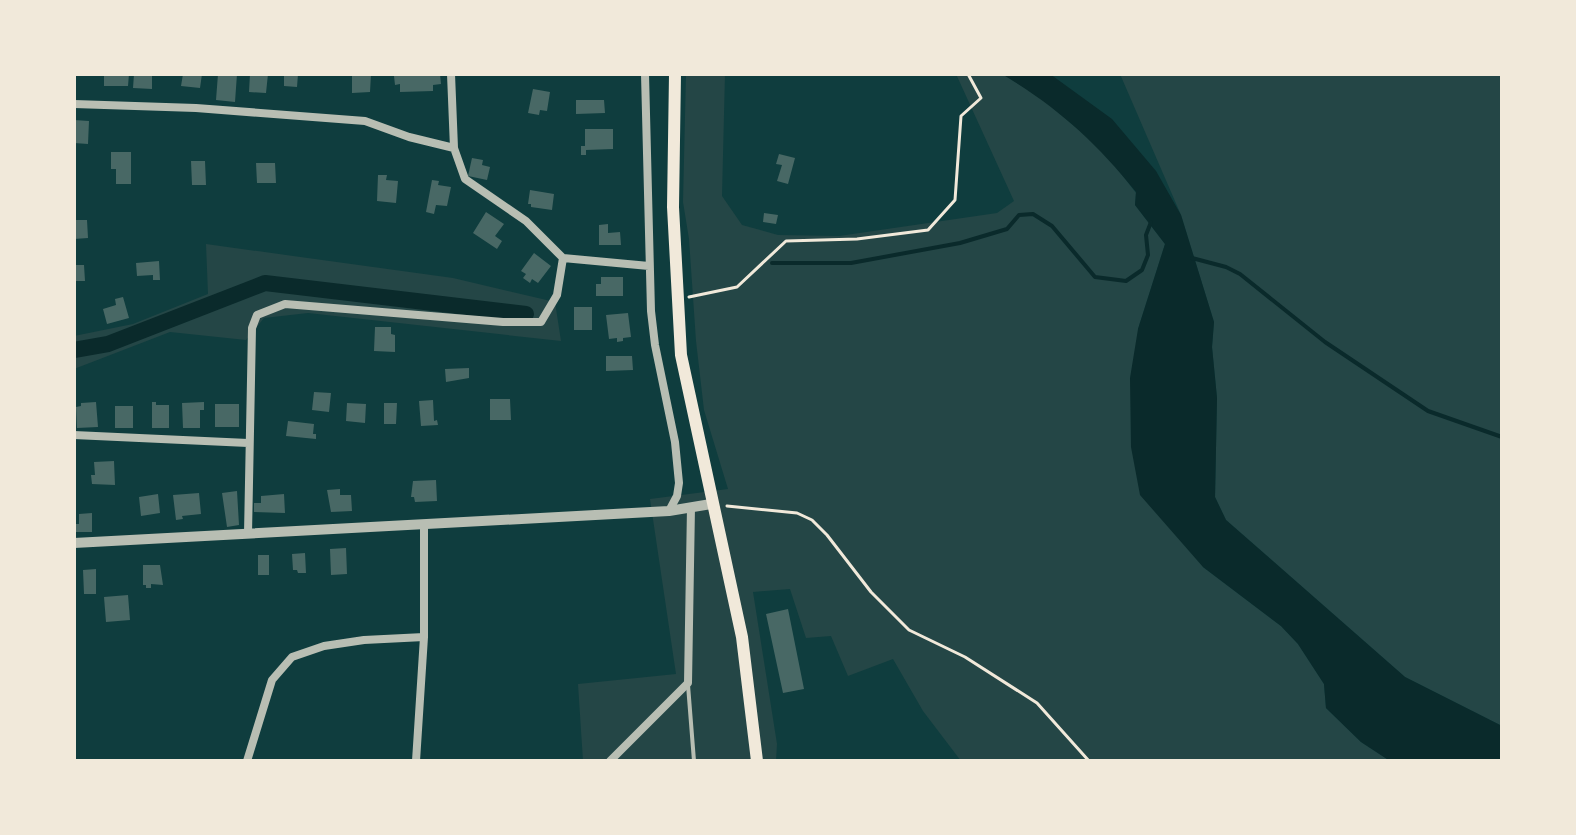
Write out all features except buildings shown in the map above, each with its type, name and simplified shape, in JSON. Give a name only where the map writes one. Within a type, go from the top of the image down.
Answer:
[{"type":"main road","points":[[675,74],[673,207],[681,355],[742,637],[757,761]]},
{"type":"street","points":[[451,74],[454,148],[465,179],[526,221],[563,258],[649,266]]},
{"type":"street","points":[[645,74],[649,266],[655,345],[675,442],[679,483],[669,511]]},
{"type":"street","points":[[74,104],[196,108],[365,121],[409,137],[454,148]]},
{"type":"street","points":[[248,534],[252,328],[257,315],[285,304],[503,322],[541,322],[557,295],[563,258]]},
{"type":"street","points":[[74,435],[248,443]]},
{"type":"street","points":[[74,543],[669,511],[711,504]]},
{"type":"street","points":[[610,761],[688,683],[691,507]]},
{"type":"street","points":[[416,761],[424,637],[424,525]]},
{"type":"street","points":[[247,761],[272,680],[292,657],[324,646],[424,637]]},
{"type":"lane","points":[[688,683],[694,761]]},
{"type":"path","points":[[678,300],[737,287],[786,241],[857,239],[928,230],[955,200],[961,116],[981,98],[968,74]]},
{"type":"path","points":[[711,504],[797,513],[812,520],[871,592],[909,630],[965,657],[1026,695],[1045,711],[1089,761]]},
{"type":"shaded area","points":[[686,74],[725,74],[722,196],[742,225],[778,235],[839,236],[997,213],[1014,201],[956,74],[1002,74],[1041,98],[1104,151],[1136,193],[1135,205],[1165,244],[1138,329],[1203,567],[1281,626],[1298,644],[1324,684],[1326,708],[1361,742],[1390,761],[961,761],[923,711],[893,659],[848,676],[831,636],[806,638],[790,589],[753,592],[777,744],[776,761],[583,761],[578,684],[676,674],[650,499],[728,489],[704,410],[696,341],[689,239],[683,202]]},
{"type":"shaded area","points":[[1002,74],[1050,74],[1112,119],[1156,171],[1181,215],[1214,322],[1212,347],[1217,398],[1215,497],[1226,520],[1405,677],[1502,726],[1502,761],[1390,761],[1361,742],[1326,708],[1324,684],[1298,644],[1281,626],[1203,567],[1140,495],[1131,447],[1130,378],[1138,329],[1165,244],[1135,205],[1136,192],[1106,157],[1058,113]]},
{"type":"shaded area","points":[[1120,74],[1502,74],[1502,726],[1405,677],[1226,520],[1215,497],[1217,398],[1212,347],[1214,322],[1181,215]]},
{"type":"shaded area","points":[[206,244],[453,278],[555,302],[561,341],[308,313],[264,318],[246,340],[170,332],[74,369],[74,336],[133,324],[208,294]]},
{"type":"waterway","points":[[772,263],[851,263],[960,243],[1007,229],[1019,215],[1033,214],[1052,226],[1095,277],[1126,281],[1142,270],[1148,255],[1146,235],[1151,222]]},
{"type":"waterway","points":[[1192,258],[1240,274],[1325,342],[1428,411],[1502,437]]},
{"type":"waterway","points":[[74,350],[108,344],[265,283],[526,314]]}]
